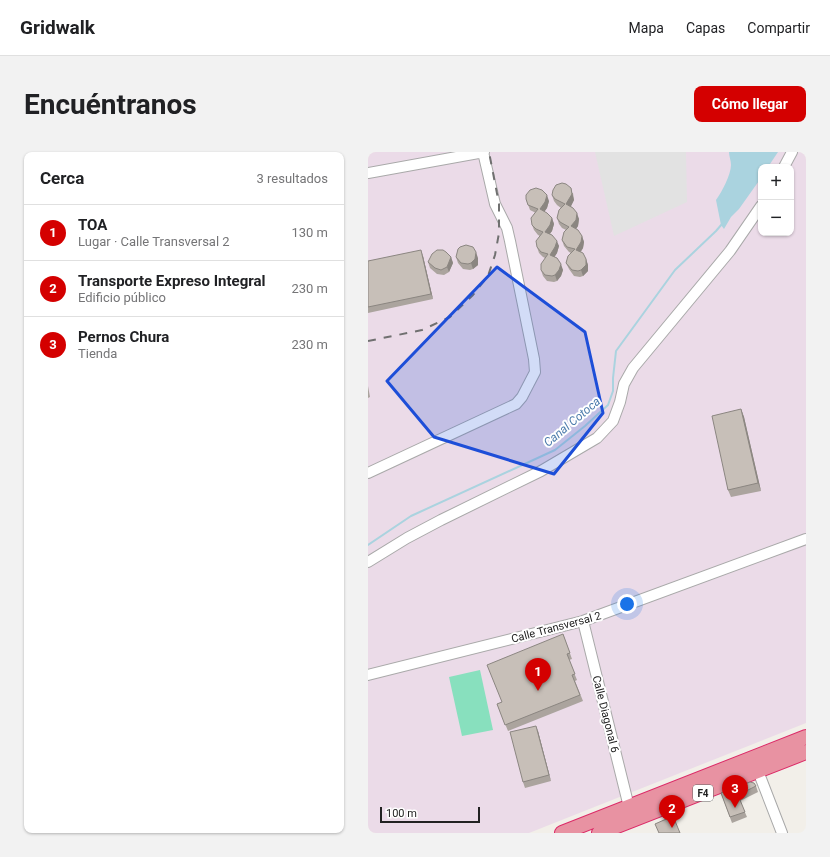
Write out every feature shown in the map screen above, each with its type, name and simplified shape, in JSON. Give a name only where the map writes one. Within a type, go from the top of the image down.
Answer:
[{"type":"highway","name":"F4","points":[[562,833],[806,737]]},
{"type":"highway","name":"F4","points":[[599,833],[806,752]]},
{"type":"street","points":[[368,173],[483,152],[495,204],[507,228],[534,359],[535,372],[522,398],[516,404],[368,472]]},
{"type":"street","points":[[786,164],[792,152]]},
{"type":"street","points":[[368,562],[407,538],[541,471],[598,438],[613,422],[624,384],[633,368],[730,251],[758,210]]},
{"type":"street","name":"Calle Transversal 2","points":[[368,675],[584,621],[806,539]]},
{"type":"street","name":"Calle Diagonal 6","points":[[584,621],[629,807]]},
{"type":"street","points":[[758,771],[782,833]]},
{"type":"highlighted area","points":[[497,267],[585,332],[603,413],[554,474],[434,437],[387,381]]},
{"type":"shaded area","points":[[368,152],[806,152],[806,723],[529,833],[368,833]]},
{"type":"shaded area","points":[[595,152],[686,152],[687,202],[614,236]]},
{"type":"green space","points":[[480,670],[493,730],[462,736],[449,677]]},
{"type":"water","points":[[729,152],[778,152],[770,164],[758,164],[758,182],[739,209],[731,217],[724,229],[721,225],[716,200],[728,178],[731,165]]},
{"type":"building","points":[[562,183],[571,188],[572,194],[566,204],[573,208],[577,213],[576,220],[571,226],[578,230],[582,236],[581,242],[576,250],[583,253],[586,259],[586,265],[578,271],[572,270],[566,263],[568,256],[575,249],[567,247],[562,240],[564,232],[569,227],[560,222],[557,218],[559,210],[565,204],[555,199],[552,195],[556,185]]},
{"type":"building","points":[[536,188],[542,190],[547,195],[545,202],[540,209],[552,218],[550,225],[545,232],[552,235],[557,241],[550,255],[557,258],[561,264],[559,270],[552,276],[545,275],[541,270],[541,264],[548,254],[541,252],[537,247],[536,241],[543,232],[536,229],[532,225],[531,218],[538,209],[528,205],[526,199],[526,195],[530,190]]},
{"type":"building","points":[[466,245],[473,247],[476,252],[475,259],[468,264],[461,263],[456,257],[458,249]]},
{"type":"building","points":[[421,250],[431,294],[368,307],[368,261]]},
{"type":"building","points":[[437,250],[443,250],[451,257],[447,267],[441,270],[435,268],[428,262],[432,254]]},
{"type":"building","points":[[741,409],[758,483],[728,490],[712,416]]},
{"type":"building","points":[[563,634],[570,653],[567,654],[575,674],[572,675],[580,695],[505,725],[497,704],[502,702],[487,665]]},
{"type":"building","points":[[536,726],[549,775],[523,782],[510,732]]},
{"type":"building","points":[[750,782],[754,783],[756,786],[738,795],[745,812],[730,817],[721,793]]},
{"type":"building","points":[[673,816],[680,833],[659,833],[655,824]]},
{"type":"waterway","name":"Canal Cotoca","points":[[368,545],[411,516],[555,450],[585,426],[608,405],[613,391],[616,351],[675,270],[722,224]]},
{"type":"railway","points":[[368,341],[422,330],[450,317],[473,295],[488,276],[495,255],[499,233],[499,204],[489,152]]},
{"type":"place","name":"TOA","points":[[538,691]]},
{"type":"place","name":"Pernos Chura","points":[[735,808]]},
{"type":"place","name":"Transporte Expreso Integral","points":[[672,828]]}]
